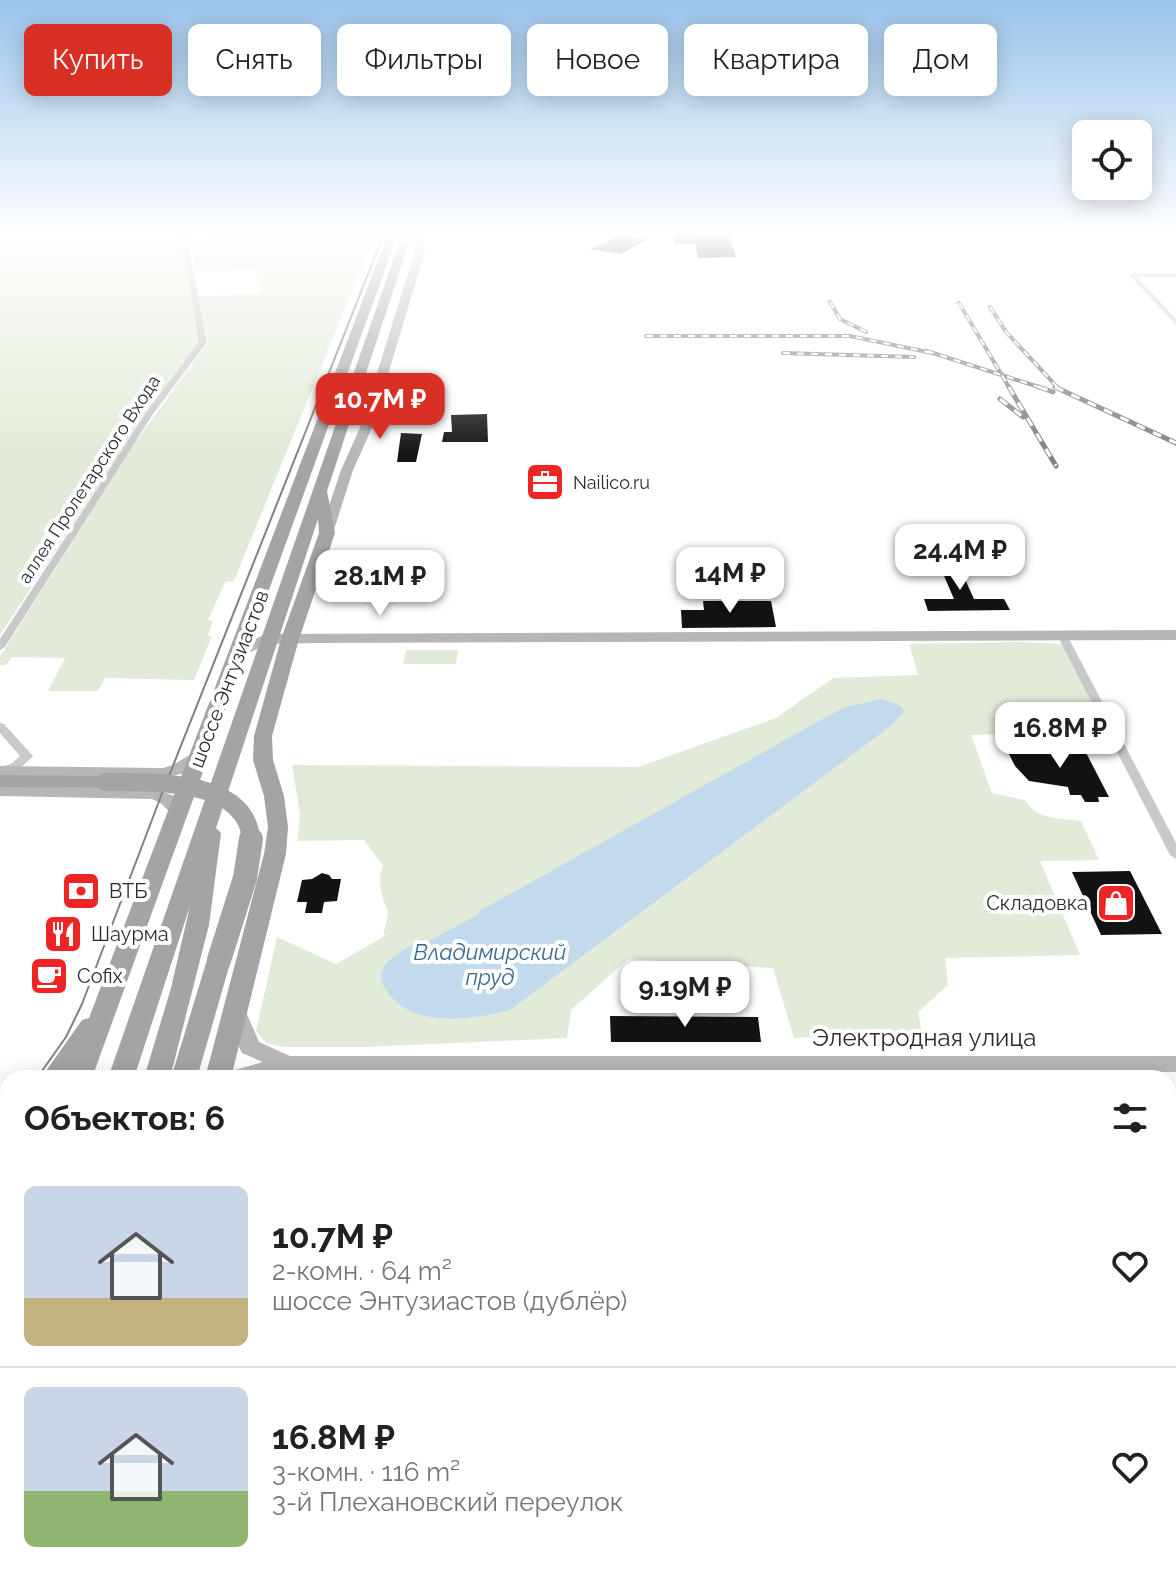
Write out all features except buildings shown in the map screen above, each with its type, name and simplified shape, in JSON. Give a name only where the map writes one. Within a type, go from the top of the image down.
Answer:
[{"type":"main road","name":"шоссе Энтузиастов","points":[[82,1070],[373,308]]},
{"type":"main road","name":"шоссе Энтузиастов","points":[[124,1070],[214,802],[287,632],[321,486],[378,308]]},
{"type":"main road","points":[[220,1070],[275,854],[278,827],[274,796],[263,760],[263,736],[284,659],[287,632],[327,533],[347,470],[366,428],[402,308]]},
{"type":"main road","points":[[321,486],[327,533]]},
{"type":"main road","points":[[240,652],[252,643],[287,632],[314,638],[1176,635]]},
{"type":"main road","points":[[284,659],[296,647],[314,638]]},
{"type":"main road","points":[[0,771],[163,773],[179,769],[201,753]]},
{"type":"main road","points":[[0,781],[177,784],[215,794],[228,802],[245,821],[251,836],[248,859],[186,1070]]},
{"type":"main road","points":[[0,791],[155,794],[168,800],[179,812]]},
{"type":"main road","points":[[159,1070],[177,1013],[209,861],[214,802]]},
{"type":"main road","points":[[59,1070],[110,996]]},
{"type":"main road","name":"Электродная улица","points":[[235,1010],[250,1047],[288,1064]]},
{"type":"main road","name":"Электродная улица","points":[[266,1070],[288,1064],[1176,1064]]},
{"type":"street","name":"аллея Пролетарского Входа","points":[[0,647],[150,413],[203,342],[197,308]]},
{"type":"street","points":[[1162,308],[1176,323]]},
{"type":"street","points":[[1062,635],[1176,855]]},
{"type":"street","points":[[0,726],[27,756],[15,766],[0,771]]},
{"type":"green space","points":[[0,308],[194,308],[200,342],[116,459],[0,635]]},
{"type":"green space","points":[[200,308],[345,308],[234,581],[225,582],[208,620],[213,621],[208,635],[212,636],[194,680],[105,678],[98,691],[48,691],[65,658],[12,657],[6,665],[0,665],[0,657],[127,454],[208,342]]},
{"type":"green space","points":[[909,644],[1062,644],[1086,689],[1102,731],[971,735],[992,793],[1025,800],[1042,815],[1081,821],[1099,860],[1040,861],[1080,955],[945,958],[948,985],[918,1012],[922,1033],[794,1038],[773,968],[628,959],[571,1010],[567,1038],[365,1047],[284,1047],[266,1043],[256,1031],[277,937],[336,964],[383,937],[388,911],[381,888],[383,866],[364,840],[297,841],[300,814],[292,765],[638,767],[776,718],[833,678],[918,675]]},
{"type":"green space","points":[[406,650],[458,650],[456,664],[403,664]]},
{"type":"green space","points":[[733,994],[735,1011],[689,1011],[688,995]]},
{"type":"water","name":"Владимирский пруд","points":[[882,699],[901,706],[904,711],[892,725],[510,1010],[477,1017],[424,1016],[394,1000],[384,986],[381,974],[385,966],[423,938],[427,942],[479,914],[845,707]]},
{"type":"tram line","points":[[43,1070],[66,1037],[82,1004],[355,308]]},
{"type":"railway","points":[[833,308],[840,319],[866,332]]},
{"type":"railway","points":[[962,308],[1002,375]]},
{"type":"railway","points":[[991,308],[1006,332],[1059,389]]},
{"type":"railway","points":[[646,336],[850,336],[935,354]]},
{"type":"railway","points":[[927,351],[935,354]]},
{"type":"railway","points":[[783,353],[914,357]]},
{"type":"railway","points":[[935,354],[1002,375]]},
{"type":"railway","points":[[1002,375],[1041,388]]},
{"type":"railway","points":[[1002,375],[1010,389]]},
{"type":"railway","points":[[1009,387],[1056,466]]},
{"type":"railway","points":[[1055,387],[1059,389]]},
{"type":"railway","points":[[1041,388],[1045,389]]},
{"type":"railway","points":[[1041,388],[1053,392]]},
{"type":"railway","points":[[1059,389],[1176,443]]},
{"type":"railway","points":[[1000,399],[1023,417]]},
{"type":"place","name":"Nailico.ru","points":[[545,482]]},
{"type":"place","name":"ВТБ","points":[[81,891]]},
{"type":"place","name":"Складовка","points":[[1116,903]]},
{"type":"place","name":"Шаурма","points":[[63,934]]},
{"type":"place","name":"Cofix","points":[[49,976]]}]
